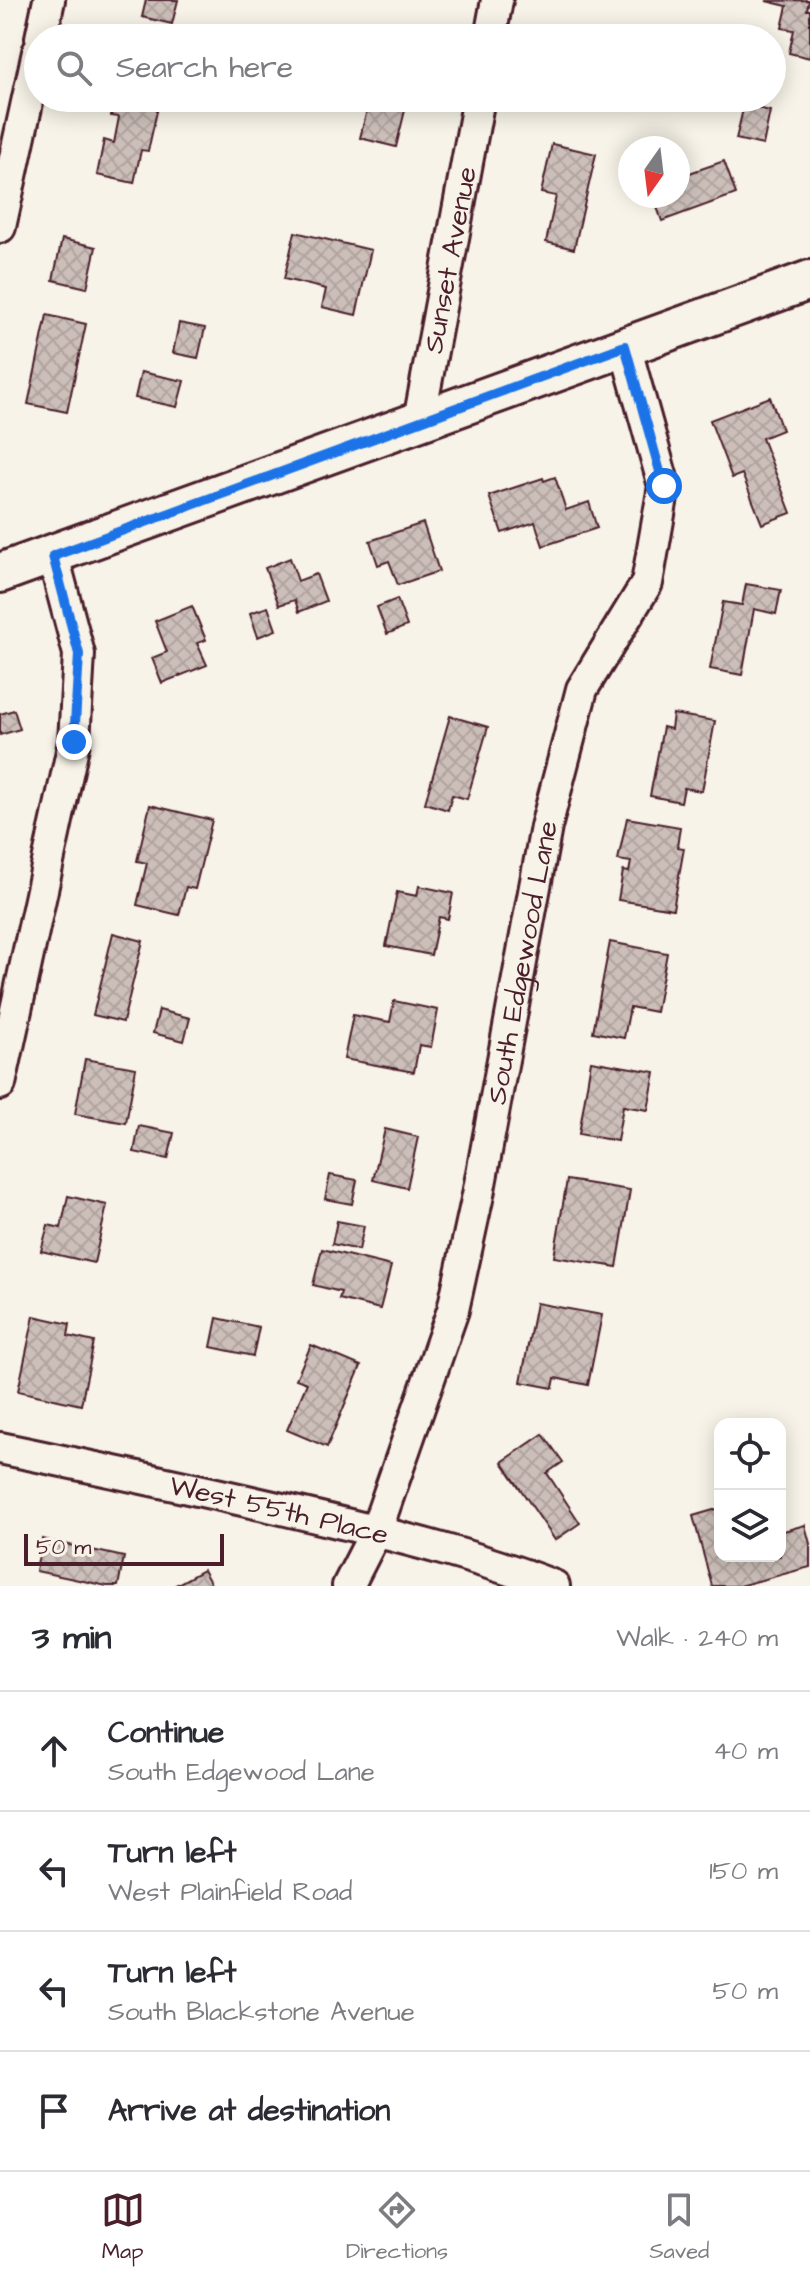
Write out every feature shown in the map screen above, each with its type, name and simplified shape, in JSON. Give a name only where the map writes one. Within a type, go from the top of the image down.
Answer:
[{"type":"main road","points":[[0,573],[810,280]]},
{"type":"street","points":[[44,24],[49,0]]},
{"type":"street","points":[[493,24],[497,0]]},
{"type":"street","points":[[0,227],[25,112]]},
{"type":"street","name":"Sunset Avenue","points":[[419,421],[476,112]]},
{"type":"street","name":"South Edgewood Lane","points":[[348,1586],[376,1531],[453,1310],[478,1195],[546,827],[582,689],[647,583],[664,486],[625,346]]},
{"type":"street","points":[[0,1084],[74,742],[79,654],[53,556]]},
{"type":"street","name":"West 55th Place","points":[[0,1448],[376,1531],[499,1565],[554,1586]]},
{"type":"building","points":[[146,0],[178,0],[172,24],[142,17]]},
{"type":"building","points":[[809,0],[810,58],[789,53],[794,30],[786,29],[786,24],[783,24],[787,6],[766,1]]},
{"type":"building","points":[[112,112],[157,112],[148,151],[141,150],[134,183],[97,175],[104,140],[114,143],[119,117],[111,116]]},
{"type":"building","points":[[366,112],[405,112],[396,147],[360,138]]},
{"type":"building","points":[[742,112],[770,112],[763,145],[736,139]]},
{"type":"building","points":[[552,144],[596,154],[574,249],[546,242],[556,196],[541,193]]},
{"type":"building","points":[[724,161],[736,194],[662,221],[657,208],[690,208],[690,173]]},
{"type":"building","points":[[295,232],[371,250],[356,315],[322,307],[326,289],[284,279]]},
{"type":"building","points":[[62,239],[96,247],[87,288],[53,280]]},
{"type":"building","points":[[47,315],[86,324],[67,412],[28,404]]},
{"type":"building","points":[[179,323],[205,328],[198,358],[173,353]]},
{"type":"building","points":[[141,372],[184,381],[177,407],[135,398]]},
{"type":"building","points":[[770,397],[782,430],[762,438],[791,513],[762,524],[742,474],[732,478],[710,420]]},
{"type":"building","points":[[555,477],[566,510],[589,502],[597,528],[543,546],[535,522],[502,533],[489,496]]},
{"type":"building","points":[[423,523],[439,571],[398,585],[389,561],[378,565],[370,541]]},
{"type":"building","points":[[290,558],[298,581],[316,574],[326,601],[299,612],[295,600],[279,605],[265,568]]},
{"type":"building","points":[[746,584],[781,590],[776,614],[754,609],[742,675],[710,669],[723,602],[742,605]]},
{"type":"building","points":[[397,599],[407,626],[387,634],[377,607]]},
{"type":"building","points":[[192,606],[206,640],[197,643],[207,665],[162,683],[152,658],[167,652],[155,621]]},
{"type":"building","points":[[268,607],[276,630],[258,637],[250,613]]},
{"type":"building","points":[[14,710],[20,729],[0,735],[0,714]]},
{"type":"building","points":[[673,714],[715,721],[702,791],[684,788],[681,802],[650,796],[663,727],[671,729]]},
{"type":"building","points":[[450,716],[488,727],[467,799],[452,795],[448,810],[425,803]]},
{"type":"building","points":[[150,805],[212,820],[195,889],[186,887],[179,915],[137,905],[147,863],[137,861]]},
{"type":"building","points":[[627,818],[680,827],[677,847],[684,848],[673,909],[618,900],[623,871],[629,872],[631,862],[618,860]]},
{"type":"building","points":[[419,886],[453,893],[448,919],[439,917],[431,955],[386,946],[397,892],[417,896]]},
{"type":"building","points":[[113,933],[143,941],[123,1022],[93,1015]]},
{"type":"building","points":[[610,942],[667,953],[656,1012],[630,1007],[624,1038],[593,1032]]},
{"type":"building","points":[[394,1001],[438,1010],[431,1047],[419,1045],[414,1072],[344,1059],[353,1015],[390,1022]]},
{"type":"building","points":[[159,1010],[190,1018],[184,1041],[153,1033]]},
{"type":"building","points":[[85,1059],[136,1068],[126,1123],[75,1114]]},
{"type":"building","points":[[591,1061],[655,1072],[648,1110],[623,1106],[617,1141],[579,1134]]},
{"type":"building","points":[[139,1126],[174,1133],[168,1159],[134,1152]]},
{"type":"building","points":[[385,1129],[418,1137],[407,1188],[373,1180]]},
{"type":"building","points":[[330,1175],[357,1180],[352,1204],[325,1199]]},
{"type":"building","points":[[567,1180],[630,1190],[617,1267],[554,1257]]},
{"type":"building","points":[[68,1196],[107,1205],[94,1263],[41,1251],[48,1225],[61,1228]]},
{"type":"building","points":[[337,1221],[364,1226],[359,1250],[332,1244]]},
{"type":"building","points":[[322,1249],[391,1266],[380,1309],[339,1299],[341,1292],[313,1285]]},
{"type":"building","points":[[536,1303],[602,1315],[588,1385],[555,1378],[553,1388],[521,1382]]},
{"type":"building","points":[[34,1316],[70,1324],[68,1336],[94,1342],[81,1405],[18,1391]]},
{"type":"building","points":[[217,1318],[259,1327],[253,1356],[211,1347]]},
{"type":"building","points":[[311,1345],[361,1366],[327,1447],[287,1430],[307,1383],[296,1379]]},
{"type":"building","points":[[543,1434],[563,1462],[547,1473],[580,1523],[555,1540],[502,1462]]},
{"type":"building","points":[[714,1510],[714,1562],[786,1562],[786,1530],[805,1525],[810,1544],[810,1567],[739,1586],[712,1586],[693,1516]]},
{"type":"building","points":[[42,1539],[124,1557],[118,1586],[36,1571]]},
{"type":"building","points":[[203,1570],[212,1586],[174,1586]]},
{"type":"route","points":[[74,742],[79,654],[53,556],[625,346],[664,486]]}]
